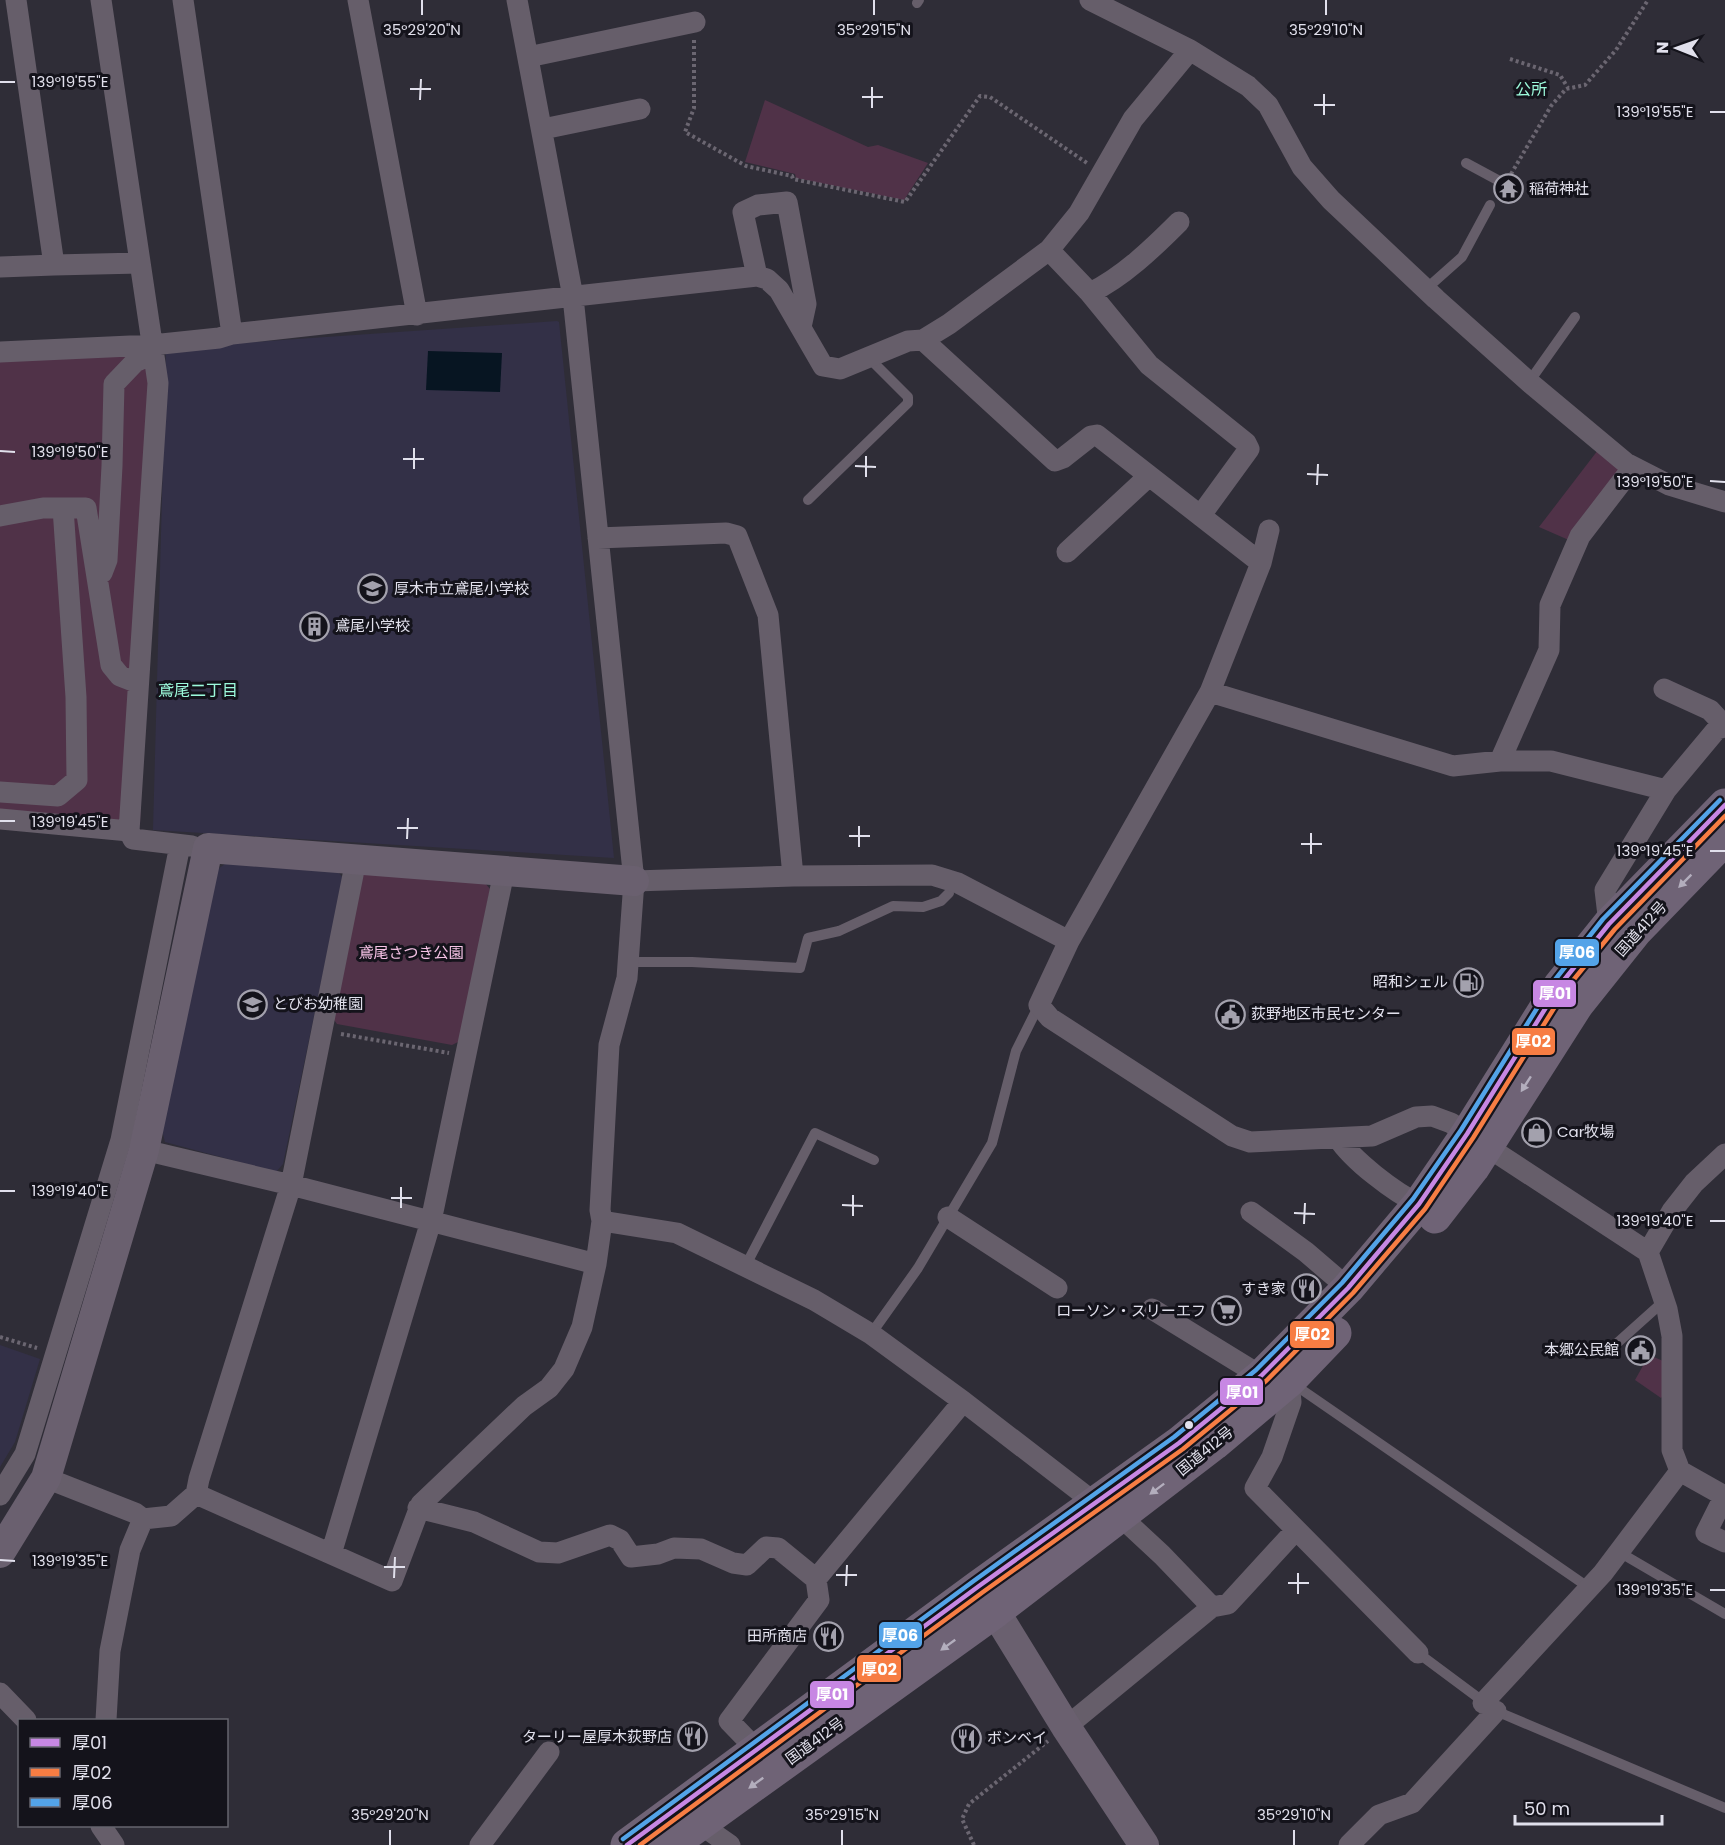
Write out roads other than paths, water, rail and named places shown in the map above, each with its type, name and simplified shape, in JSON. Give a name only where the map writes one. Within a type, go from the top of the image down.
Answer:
[{"type":"highway","name":"国道412号","points":[[671,1845],[988,1598],[1108,1510],[1179,1443],[1275,1378],[1356,1311],[1419,1238],[1473,1168],[1477,1140],[1560,985],[1609,924],[1725,805]]},
{"type":"highway","name":"国道412号","points":[[1275,1378],[1419,1204],[1477,1140],[1577,1005],[1636,931],[1725,839]]},
{"type":"highway","name":"国道412号","points":[[627,1845],[757,1750],[988,1598]]},
{"type":"street","points":[[16,0],[54,266]]},
{"type":"street","points":[[101,0],[158,383],[129,831],[133,839],[356,860],[634,881],[932,875],[954,888],[1069,941]]},
{"type":"street","points":[[183,0],[232,334]]},
{"type":"street","points":[[358,0],[417,315]]},
{"type":"street","points":[[196,1494],[392,1581],[418,1508],[524,1406],[549,1388],[564,1369],[582,1327],[596,1264],[602,1221],[600,1198],[609,1045],[627,978],[634,881],[573,297],[517,0]]},
{"type":"street","points":[[1090,0],[1190,50],[1248,86],[1268,105],[1302,167],[1331,200],[1529,382],[1633,467],[1669,485],[1725,502]]},
{"type":"street","points":[[528,57],[694,22]]},
{"type":"street","points":[[0,352],[152,350],[232,334],[756,276],[767,279],[779,290],[823,366],[840,369],[908,340],[923,340],[949,324],[1050,250],[1079,213],[1133,119],[1190,50]]},
{"type":"street","points":[[543,129],[640,109]]},
{"type":"street","points":[[756,276],[743,212],[758,205],[787,202],[806,304],[801,327]]},
{"type":"street","points":[[1090,293],[1102,288],[1153,247],[1179,222]]},
{"type":"street","points":[[1050,250],[1090,293],[1149,366],[1246,443],[1249,449],[1201,515]]},
{"type":"street","points":[[0,267],[140,263]]},
{"type":"street","points":[[923,340],[1055,461],[1097,435],[1261,562]]},
{"type":"street","points":[[99,582],[107,560],[114,384],[135,362],[152,350]]},
{"type":"street","points":[[1500,761],[1548,650],[1550,605],[1580,536],[1633,467]]},
{"type":"street","points":[[1067,552],[1149,476]]},
{"type":"street","points":[[0,516],[43,508],[86,508],[111,665],[120,676],[138,683]]},
{"type":"street","points":[[0,792],[58,796],[77,780],[76,697],[63,508]]},
{"type":"street","points":[[1269,530],[1261,562],[1210,692],[1069,941],[1039,1005],[1050,1018],[1232,1136],[1250,1143],[1372,1136],[1416,1117],[1432,1116],[1451,1123],[1648,1252],[1667,1309],[1672,1336],[1672,1450],[1680,1471],[1721,1494],[1722,1501],[1706,1533],[1725,1542]]},
{"type":"street","points":[[598,538],[726,533],[737,536],[768,615],[793,876]]},
{"type":"street","points":[[1609,924],[1605,890],[1666,790],[1717,729],[1725,727],[1710,710],[1664,689]]},
{"type":"street","points":[[1210,692],[1453,766],[1500,761],[1551,761],[1666,790]]},
{"type":"street","points":[[0,819],[129,831]]},
{"type":"street","points":[[0,1553],[46,1478],[144,1150],[194,846]]},
{"type":"street","points":[[0,1495],[25,1454],[121,1140],[194,846]]},
{"type":"street","points":[[46,1478],[135,1513],[143,1520],[171,1516],[196,1494],[291,1185],[356,860]]},
{"type":"street","points":[[331,1554],[431,1221],[504,872]]},
{"type":"street","points":[[1338,1138],[1345,1149],[1403,1197],[1419,1204]]},
{"type":"street","points":[[144,1150],[291,1185],[596,1264]]},
{"type":"street","points":[[1648,1252],[1672,1211],[1694,1183],[1725,1154]]},
{"type":"street","points":[[1251,1212],[1306,1252],[1348,1288]]},
{"type":"street","points":[[948,1217],[1057,1288]]},
{"type":"street","points":[[602,1221],[677,1233],[814,1300],[872,1334],[1108,1510],[1162,1555],[1212,1607]]},
{"type":"street","points":[[1152,1309],[1275,1378],[1291,1402],[1272,1457],[1255,1488],[1418,1653]]},
{"type":"street","points":[[816,1579],[964,1402]]},
{"type":"street","points":[[1349,1845],[1379,1815],[1412,1803],[1588,1587],[1603,1573],[1680,1471]]},
{"type":"street","points":[[418,1508],[474,1522],[539,1552],[558,1553],[610,1535],[620,1540],[631,1557],[658,1554],[674,1548],[701,1549],[733,1563],[747,1565],[766,1547],[778,1548],[816,1579],[819,1600],[729,1721],[757,1750]]},
{"type":"street","points":[[106,1719],[110,1651],[130,1550],[143,1520]]},
{"type":"street","points":[[1066,1727],[1212,1607],[1228,1604],[1296,1530]]},
{"type":"street","points":[[988,1598],[1066,1727],[1144,1845]]},
{"type":"street","points":[[0,1693],[25,1719]]},
{"type":"street","points":[[480,1845],[549,1752]]},
{"type":"street","points":[[700,1824],[730,1845]]},
{"type":"street","points":[[102,1827],[114,1845]]},
{"type":"lane","points":[[1466,163],[1505,184]]},
{"type":"lane","points":[[1426,289],[1462,256],[1490,205]]},
{"type":"lane","points":[[1529,382],[1575,316]]},
{"type":"lane","points":[[808,500],[908,403],[908,397],[875,364],[871,356]]},
{"type":"lane","points":[[629,962],[692,962],[800,968],[808,938],[839,931],[893,906],[923,907],[941,900],[954,888]]},
{"type":"lane","points":[[872,1334],[918,1268],[992,1143],[1016,1051],[1039,1005]]},
{"type":"lane","points":[[746,1265],[815,1132],[874,1160]]},
{"type":"lane","points":[[1606,1353],[1664,1301]]},
{"type":"lane","points":[[1275,1378],[1588,1587]]},
{"type":"lane","points":[[1619,1552],[1725,1614]]},
{"type":"lane","points":[[1418,1653],[1490,1707],[1725,1808]]},
{"type":"water","points":[[428,351],[502,353],[500,392],[426,390]]},
{"type":"place","name":"稲荷神社","points":[[1508,189]]},
{"type":"place","name":"厚木市立鳶尾小学校","points":[[373,589]]},
{"type":"place","name":"鳶尾小学校","points":[[314,626]]},
{"type":"place","name":"昭和シェル","points":[[1469,982]]},
{"type":"place","name":"とびお幼稚園","points":[[252,1004]]},
{"type":"place","name":"荻野地区市民センター","points":[[1230,1014]]},
{"type":"place","name":"Car牧場","points":[[1536,1132]]},
{"type":"place","name":"すき家","points":[[1307,1289]]},
{"type":"place","name":"ローソン・スリーエフ","points":[[1227,1311]]},
{"type":"place","name":"本郷公民館","points":[[1640,1350]]},
{"type":"place","name":"田所商店","points":[[828,1636]]},
{"type":"place","name":"ターリー屋厚木荻野店","points":[[693,1737]]},
{"type":"place","name":"ボンベイ","points":[[966,1738]]},
{"type":"district","name":"公所","points":[[1531,89]]},
{"type":"district","name":"鳶尾二丁目","points":[[198,690]]},
{"type":"park label","name":"鳶尾さつき公園","points":[[411,953]]}]
